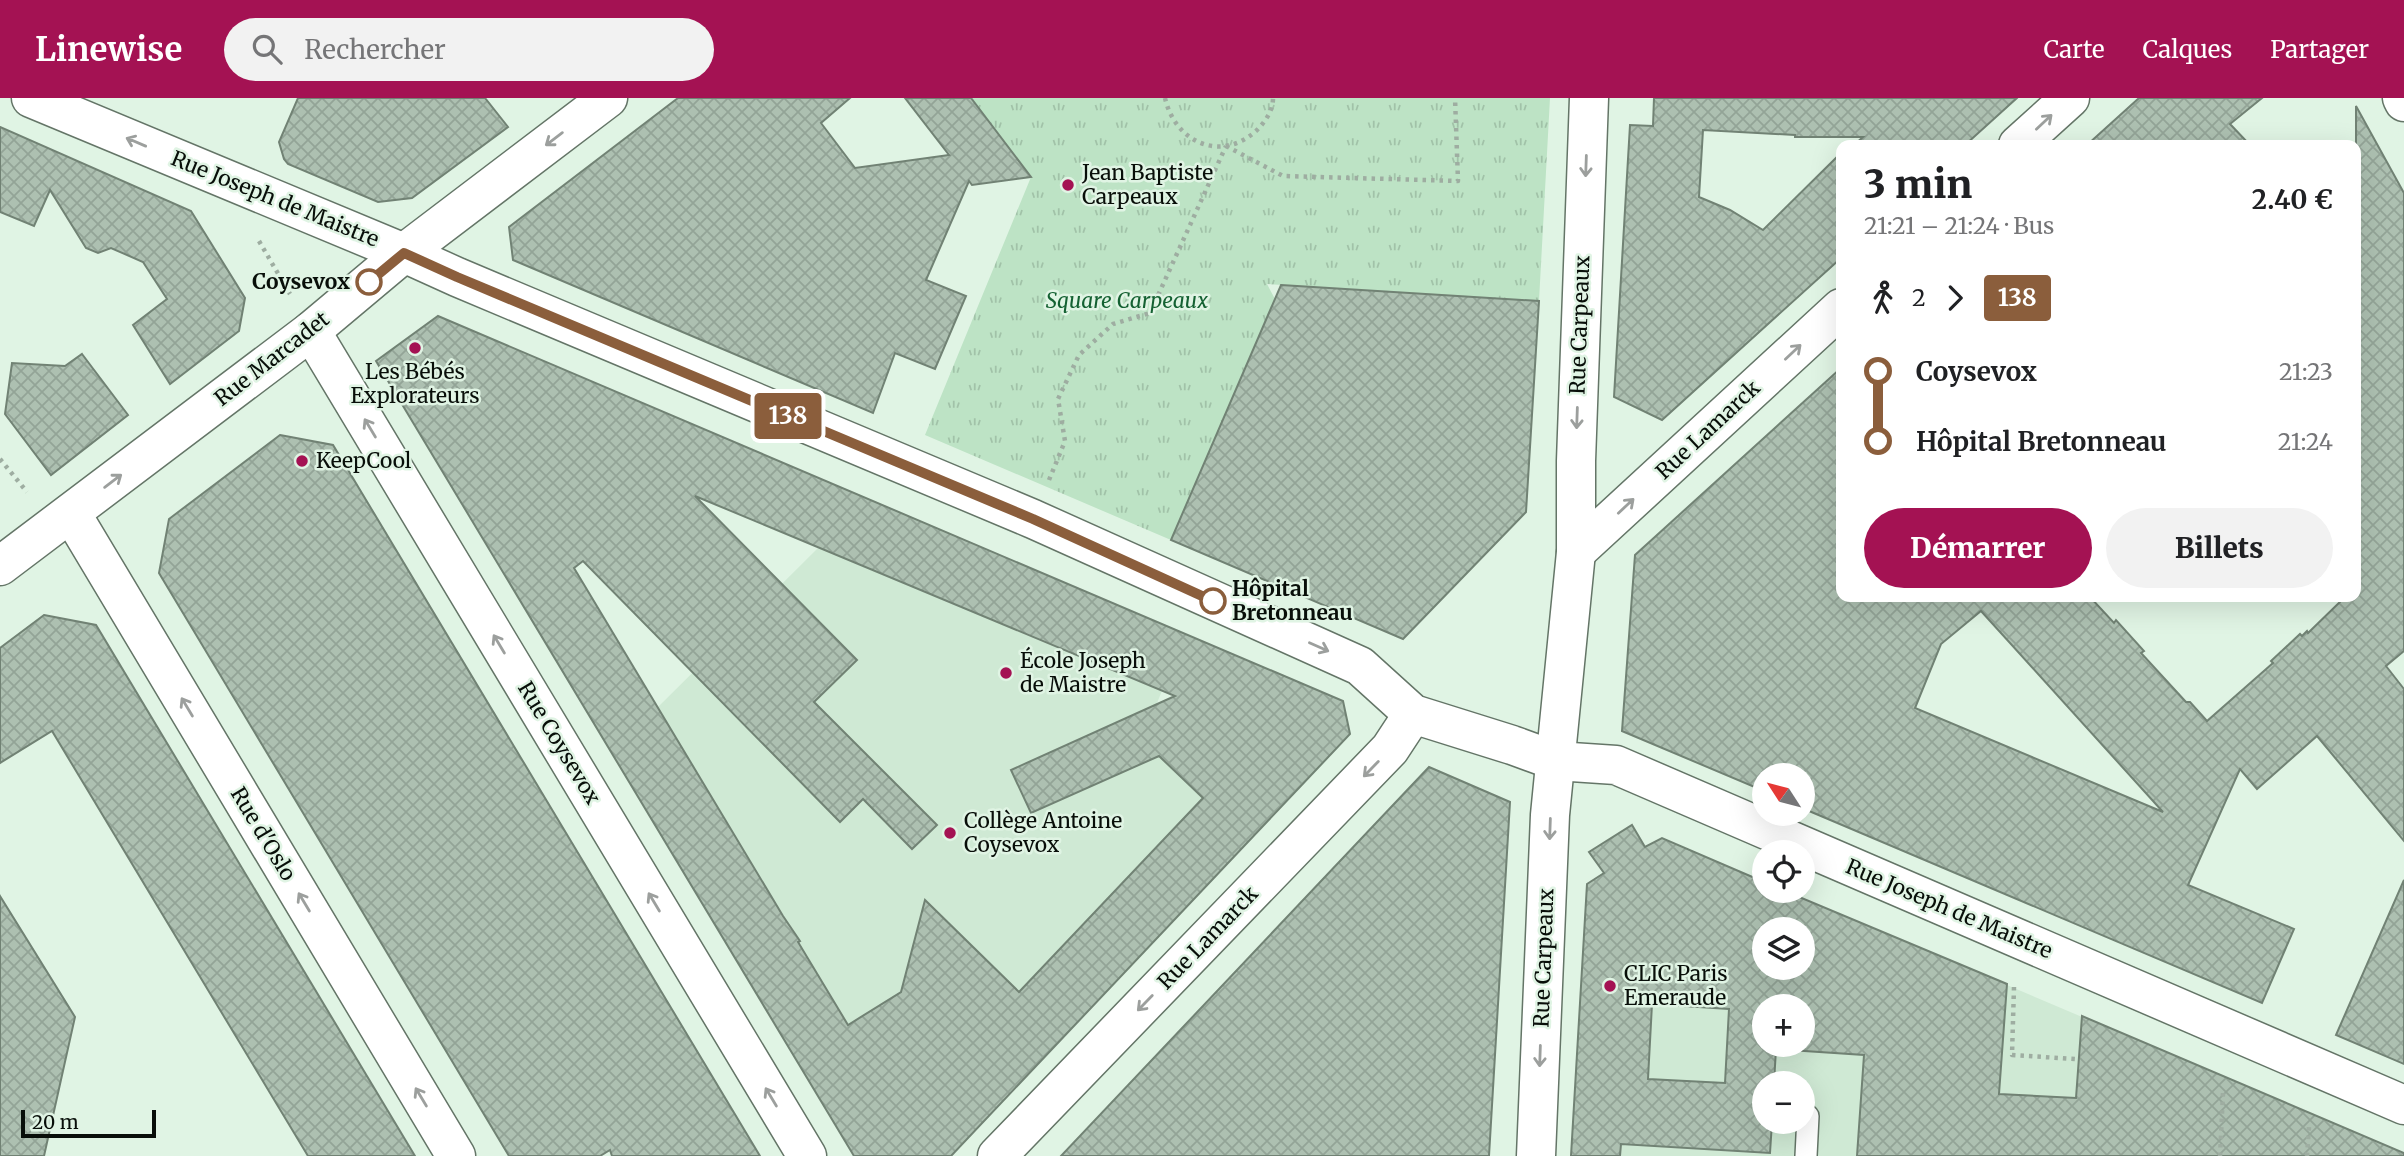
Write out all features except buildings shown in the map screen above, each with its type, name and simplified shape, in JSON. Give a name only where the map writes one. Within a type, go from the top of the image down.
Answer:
[{"type":"street","name":"Rue Joseph de Maistre","points":[[31,98],[1033,519],[1360,666],[1413,715],[1556,761],[1616,765],[2404,1105]]},
{"type":"street","name":"Rue Marcadet","points":[[0,566],[311,331],[404,253],[608,98]]},
{"type":"street","name":"Rue Carpeaux","points":[[1536,1156],[1550,815],[1576,552],[1576,461],[1589,98]]},
{"type":"street","points":[[2024,140],[2070,98]]},
{"type":"street","name":"Rue Lamarck","points":[[1576,552],[1836,313]]},
{"type":"street","name":"Rue Coysevox","points":[[311,331],[807,1156]]},
{"type":"street","name":"Rue d'Oslo","points":[[71,513],[456,1156]]},
{"type":"street","name":"Rue Lamarck","points":[[997,1156],[1390,749],[1413,715]]},
{"type":"lane","points":[[1806,1156],[1807,1134]]},
{"type":"path","points":[[1165,98],[1171,120],[1186,135],[1205,145],[1226,146],[1247,139],[1264,123],[1273,98]]},
{"type":"path","points":[[1226,146],[1283,176],[1458,181],[1455,98]]},
{"type":"path","points":[[1048,483],[1065,441],[1058,399],[1079,355],[1114,324],[1150,313],[1226,146]]},
{"type":"path","points":[[258,239],[311,331]]},
{"type":"path","points":[[0,459],[24,489]]},
{"type":"path","points":[[2014,987],[2012,1055],[2075,1059]]},
{"type":"path","points":[[2220,1156],[2223,1093]]},
{"type":"path","points":[[2307,1156],[2309,1127]]},
{"type":"shaded area","name":"Collège Antoine Coysevox","points":[[844,488],[1185,634],[1142,740],[1249,841],[1008,1096],[848,1025],[794,1057],[604,740],[658,707],[819,547]]},
{"type":"shaded area","points":[[1662,838],[1752,877],[1752,903],[1813,903],[2384,1145],[2383,1156],[1571,1156],[1604,873],[1589,852],[1645,847]]},
{"type":"green space","name":"Square Carpeaux","points":[[971,98],[1550,98],[1539,301],[1267,284],[1275,299],[1171,540],[925,435],[1031,177]]},
{"type":"bus line","name":"138","points":[[369,282],[404,253],[1033,519],[1213,601]]},
{"type":"place","name":"Jean Baptiste Carpeaux","points":[[1068,185]]},
{"type":"place","name":"Coysevox","points":[[369,282]]},
{"type":"place","name":"Les Bébés Explorateurs","points":[[415,348]]},
{"type":"place","name":"KeepCool","points":[[302,461]]},
{"type":"place","name":"Hôpital Bretonneau","points":[[1213,601]]},
{"type":"place","name":"École Joseph de Maistre","points":[[1006,673]]},
{"type":"place","name":"Collège Antoine Coysevox","points":[[950,833]]},
{"type":"place","name":"CLIC Paris Emeraude","points":[[1610,986]]}]
